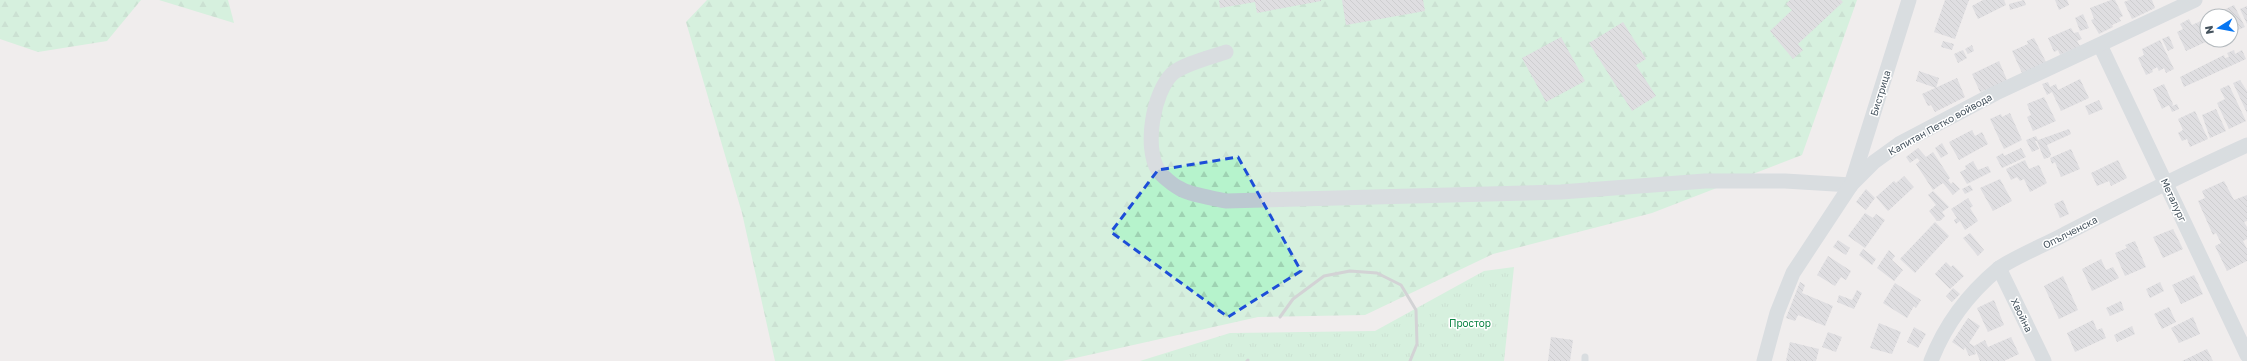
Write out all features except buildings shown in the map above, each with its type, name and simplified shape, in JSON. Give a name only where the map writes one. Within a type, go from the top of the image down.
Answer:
[{"type":"street","name":"Бистрица","points":[[1851,185],[1909,0]]},
{"type":"street","name":"Капитан Петко войвода","points":[[1764,361],[1777,313],[1793,273],[1851,185],[1874,162],[1899,144],[1996,93],[2100,46],[2195,0]]},
{"type":"street","name":"Металург","points":[[2100,46],[2247,355]]},
{"type":"street","points":[[1226,52],[1188,66],[1172,74],[1161,93],[1153,120],[1151,144],[1158,170],[1180,189],[1226,201],[1561,192],[1705,181],[1785,181],[1851,185]]},
{"type":"street","name":"Опълченска","points":[[1931,361],[1939,339],[1948,325],[1972,294],[1999,268],[2166,182],[2247,145]]},
{"type":"street","name":"Хвойна","points":[[1999,268],[2044,361]]},
{"type":"highlighted area","points":[[1238,157],[1301,271],[1228,317],[1111,232],[1158,170]]},
{"type":"green space","points":[[0,0],[141,0],[107,41],[38,52],[0,39]]},
{"type":"green space","points":[[159,0],[228,0],[234,23]]},
{"type":"green space","points":[[707,0],[1857,0],[1802,155],[1652,213],[1493,254],[1365,315],[1258,317],[1062,361],[775,361],[742,213],[686,22]]},
{"type":"green space","name":"Простор","points":[[1514,267],[1504,361],[1140,361],[1230,333],[1375,331],[1484,271]]},
{"type":"railway","points":[[1280,317],[1293,299],[1324,276],[1350,271],[1377,273],[1401,285],[1416,310],[1417,344],[1410,361]]}]
